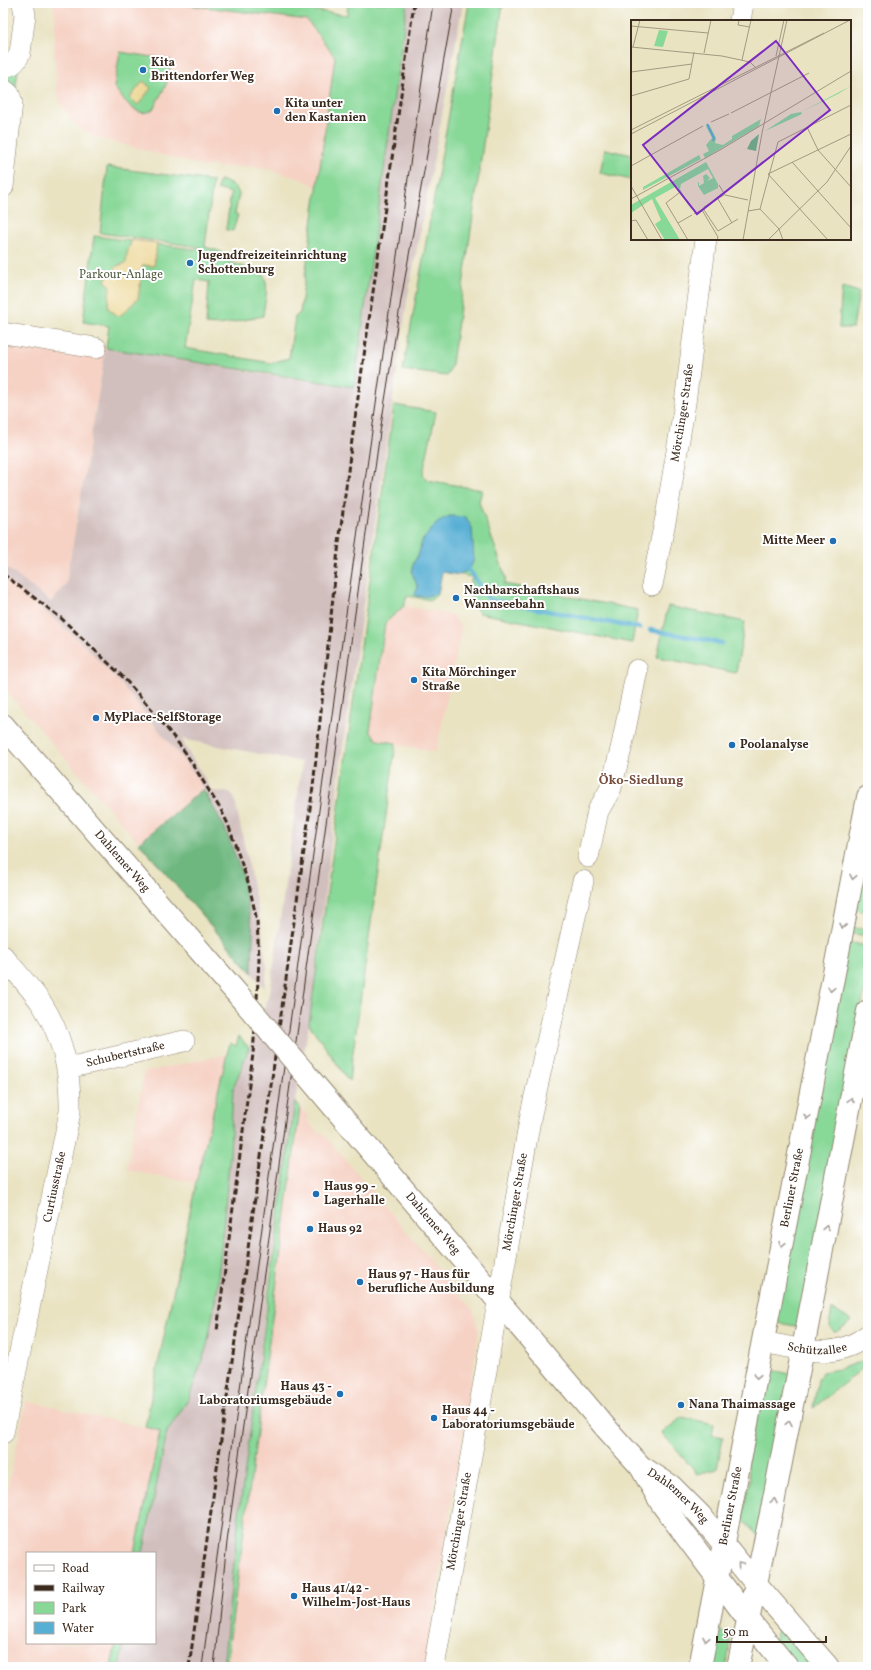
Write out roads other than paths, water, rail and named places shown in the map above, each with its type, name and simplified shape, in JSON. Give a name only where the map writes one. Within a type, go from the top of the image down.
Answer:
[{"type":"main road","name":"Dahlemer Weg","points":[[3,725],[241,998],[498,1302],[641,1467],[662,1504],[717,1579],[787,1667]]},
{"type":"main road","name":"Berliner Straße","points":[[700,1667],[868,797]]},
{"type":"main road","points":[[738,1667],[757,1584],[868,1011]]},
{"type":"main road","name":"Dahlemer Weg","points":[[641,1467],[671,1486],[700,1515],[828,1667]]},
{"type":"street","points":[[3,66],[6,67],[13,63],[18,58],[20,52],[24,15],[23,3]]},
{"type":"street","points":[[740,20],[743,3]]},
{"type":"street","points":[[3,89],[9,94],[12,102],[3,187]]},
{"type":"street","name":"Mörchinger Straße","points":[[652,585],[666,517],[685,403],[706,240]]},
{"type":"street","points":[[3,333],[96,348]]},
{"type":"street","points":[[588,857],[598,811],[611,788],[622,744],[636,670]]},
{"type":"street","name":"Mörchinger Straße","points":[[434,1667],[531,1114],[583,881]]},
{"type":"street","name":"Curtiusstraße","points":[[3,956],[42,1004],[58,1034],[68,1068],[71,1091],[70,1112],[8,1384],[3,1433]]},
{"type":"street","name":"Schubertstraße","points":[[68,1068],[184,1041]]},
{"type":"street","name":"Schützallee","points":[[763,1342],[822,1352],[850,1347],[868,1335]]},
{"type":"water","points":[[450,516],[466,517],[472,528],[474,560],[469,570],[459,575],[442,572],[438,593],[426,596],[414,595],[418,588],[412,573],[413,564],[419,553],[422,541],[435,525]]},
{"type":"waterway","points":[[469,570],[490,600],[639,628]]},
{"type":"waterway","points":[[650,630],[722,643]]},
{"type":"tram line","points":[[202,1667],[342,642],[433,3]]},
{"type":"tram line","points":[[214,1667],[227,1542],[380,432],[401,300],[454,3]]},
{"type":"railway","points":[[189,1667],[313,787],[337,559],[351,447],[414,3]]},
{"type":"railway","points":[[3,574],[61,618],[121,675],[155,713],[185,752],[221,810],[228,824],[249,885],[257,921],[259,959],[257,999],[253,1054],[217,1331]]},
{"type":"place","name":"Kita Brittendorfer Weg","points":[[143,70]]},
{"type":"place","name":"Kita unter den Kastanien","points":[[277,111]]},
{"type":"place","name":"Jugendfreizeiteinrichtung Schottenburg","points":[[190,263]]},
{"type":"place","name":"Mitte Meer","points":[[833,541]]},
{"type":"place","name":"Nachbarschaftshaus Wannseebahn","points":[[456,598]]},
{"type":"place","name":"Kita Mörchinger Straße","points":[[414,680]]},
{"type":"place","name":"MyPlace-SelfStorage","points":[[96,718]]},
{"type":"place","name":"Poolanalyse","points":[[732,745]]},
{"type":"place","name":"Haus 99 - Lagerhalle","points":[[316,1194]]},
{"type":"place","name":"Haus 92","points":[[310,1229]]},
{"type":"place","name":"Haus 97 - Haus für berufliche Ausbildung","points":[[360,1282]]},
{"type":"place","name":"Haus 43 - Laboratoriumsgebäude","points":[[340,1394]]},
{"type":"place","name":"Nana Thaimassage","points":[[681,1405]]},
{"type":"place","name":"Haus 44 - Laboratoriumsgebäude","points":[[434,1418]]},
{"type":"place","name":"Haus 41/42 - Wilhelm-Jost-Haus","points":[[294,1596]]},
{"type":"district","name":"Öko-Siedlung","points":[[641,781]]},
{"type":"park label","name":"Parkour-Anlage","points":[[121,275]]}]
